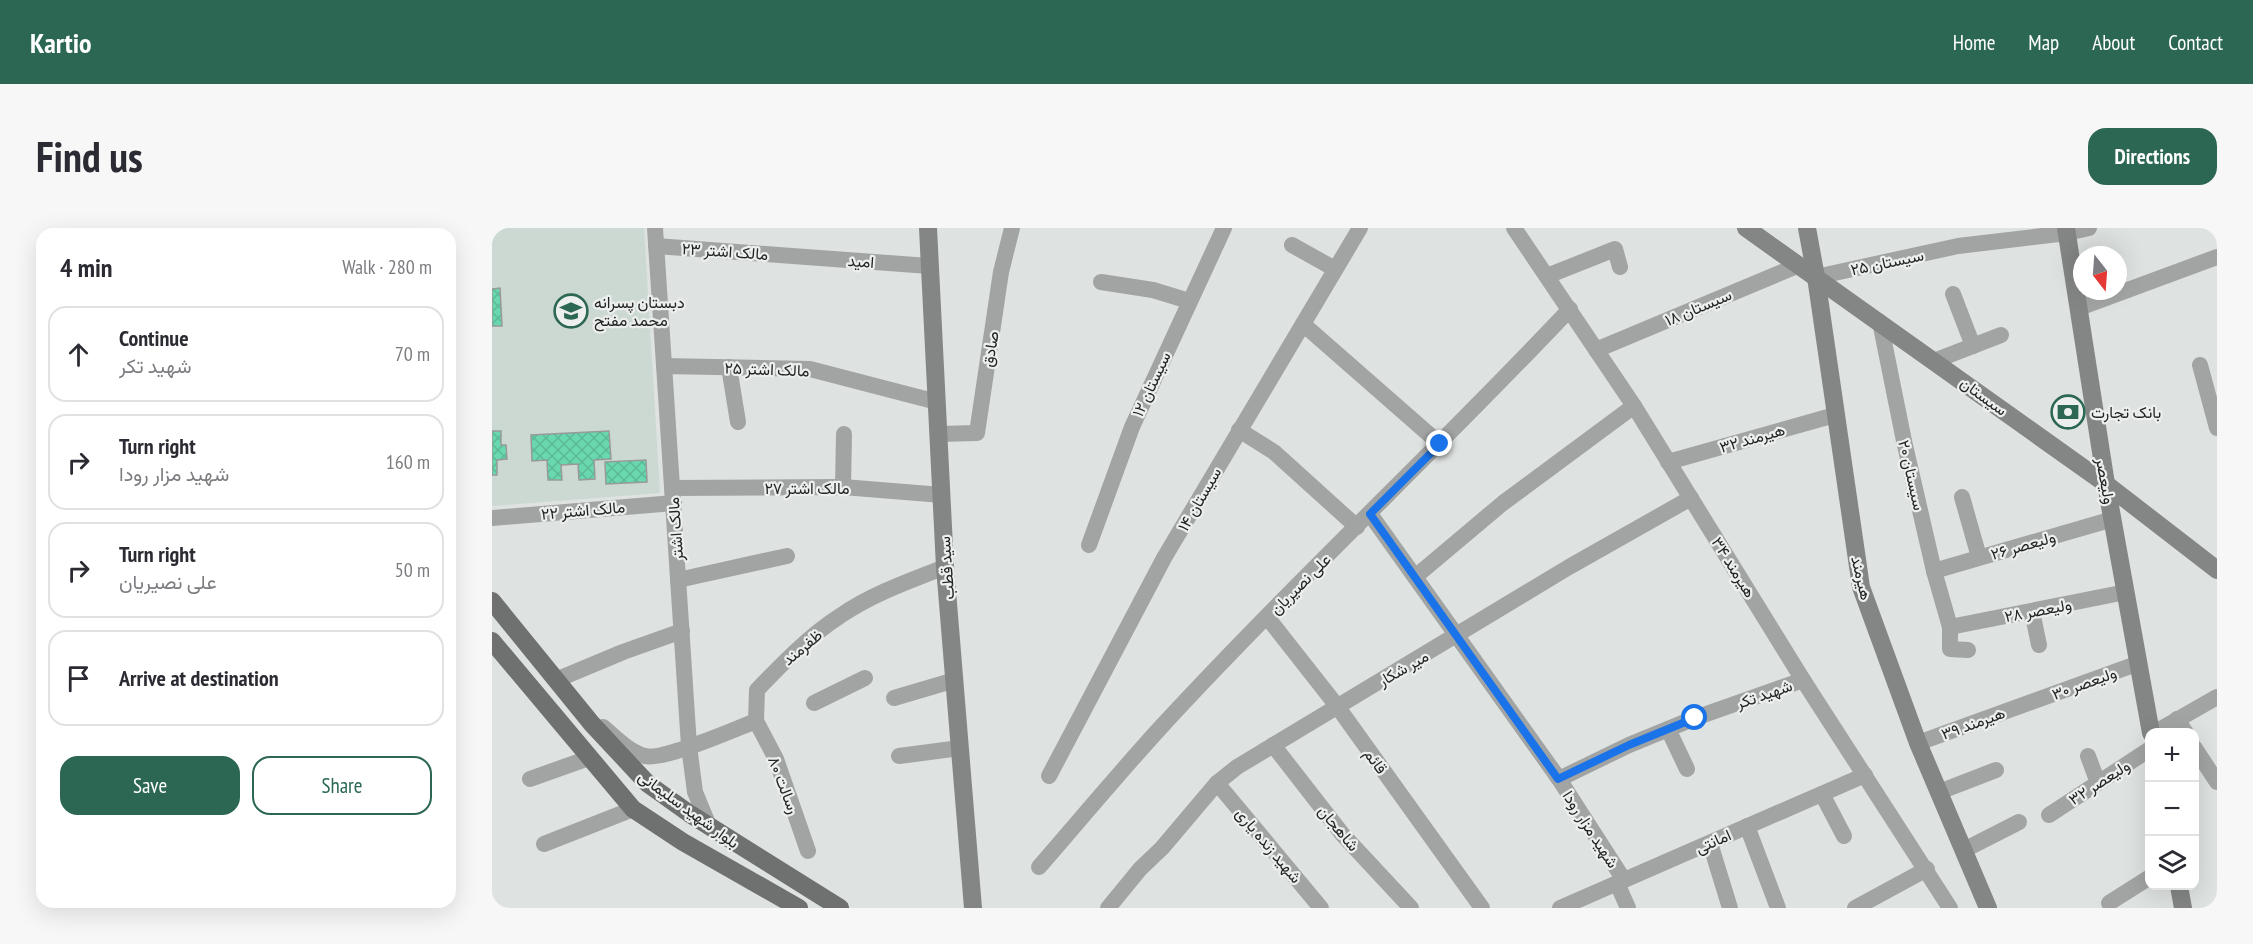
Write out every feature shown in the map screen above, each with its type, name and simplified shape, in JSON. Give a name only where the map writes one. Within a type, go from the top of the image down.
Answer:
[{"type":"main road","name":"بلوار شهید سلیمانی","points":[[492,602],[579,709],[621,758],[648,784],[709,826],[840,908]]},
{"type":"main road","name":"بلوار شهید سلیمانی","points":[[492,641],[633,809],[691,847],[799,908]]},
{"type":"street","name":"مالک اشتر","points":[[655,228],[688,746],[695,792],[709,826]]},
{"type":"street","name":"سید قطب","points":[[928,228],[945,567],[973,908]]},
{"type":"street","name":"صادق","points":[[938,434],[977,433],[1001,272],[1012,228]]},
{"type":"street","name":"سیستان ۱۲","points":[[1089,544],[1132,427],[1224,228]]},
{"type":"street","name":"سیستان ۱۴","points":[[1049,776],[1164,558],[1360,228]]},
{"type":"street","name":"هیرمند ۳۴","points":[[1514,228],[1634,406],[1803,680],[1927,869],[1950,908]]},
{"type":"street","name":"سیستان","points":[[1746,228],[2106,484],[2217,570]]},
{"type":"street","name":"هیرمند","points":[[1807,228],[1861,587],[1918,743],[1988,908]]},
{"type":"street","name":"سیستان ۲۵","points":[[1816,277],[1958,246],[2089,228]]},
{"type":"street","name":"ولیعصر","points":[[2066,231],[2106,484],[2151,728]]},
{"type":"street","points":[[1292,245],[1335,269]]},
{"type":"street","name":"مالک اشتر ۲۳","points":[[656,246],[793,256]]},
{"type":"street","points":[[1547,276],[1615,249],[1620,267]]},
{"type":"street","name":"امید","points":[[793,256],[930,266]]},
{"type":"street","points":[[2079,308],[2217,257]]},
{"type":"street","name":"سیستان ۱۸","points":[[1596,350],[1799,265]]},
{"type":"street","points":[[1101,282],[1153,290],[1189,301]]},
{"type":"street","points":[[1953,294],[1973,346]]},
{"type":"street","name":"علی نصیریان","points":[[1039,867],[1161,728],[1570,309]]},
{"type":"street","name":"سیستان ۲۰","points":[[1880,322],[1904,441],[1934,571],[1950,627],[1950,649],[1968,650]]},
{"type":"street","points":[[1303,324],[1440,444]]},
{"type":"street","points":[[1934,361],[2001,335]]},
{"type":"street","points":[[2200,364],[2217,428]]},
{"type":"street","name":"مالک اشتر ۲۵","points":[[664,366],[810,369],[937,402]]},
{"type":"street","points":[[729,367],[738,422]]},
{"type":"street","points":[[1415,577],[1503,502],[1634,406]]},
{"type":"street","name":"هیرمند ۳۲","points":[[1668,462],[1835,415]]},
{"type":"street","points":[[1239,430],[1274,452],[1357,527]]},
{"type":"street","points":[[843,487],[844,434]]},
{"type":"street","name":"مالک اشتر ۲۷","points":[[673,495],[843,487],[942,495]]},
{"type":"street","name":"مالک اشتر ۲۲","points":[[492,518],[673,495]]},
{"type":"street","points":[[1962,497],[1979,557]]},
{"type":"street","name":"میر شکار","points":[[1108,908],[1140,868],[1162,848],[1217,783],[1237,767],[1569,567],[1690,498]]},
{"type":"street","name":"شهید مزار رودا","points":[[1370,514],[1558,779],[1621,882],[1628,908]]},
{"type":"street","name":"ولیعصر ۲۶","points":[[1934,571],[2113,519]]},
{"type":"street","points":[[678,580],[787,556]]},
{"type":"street","name":"ظفرمند","points":[[756,721],[757,690],[785,661],[839,616],[890,588],[945,567]]},
{"type":"street","name":"ولیعصر ۲۸","points":[[1950,627],[2126,592]]},
{"type":"street","points":[[2032,611],[2038,645]]},
{"type":"street","name":"قائم","points":[[1267,617],[1337,706],[1482,908]]},
{"type":"street","points":[[556,680],[623,652],[682,631]]},
{"type":"street","name":"ولیعصر ۳۰","points":[[2028,703],[2139,663]]},
{"type":"street","points":[[814,703],[865,678]]},
{"type":"street","points":[[894,698],[955,680]]},
{"type":"street","name":"شهید تکر","points":[[1558,779],[1668,729],[1803,680]]},
{"type":"street","points":[[2181,726],[2217,697]]},
{"type":"street","name":"هیرمند ۳۹","points":[[1918,743],[2028,703]]},
{"type":"street","points":[[579,709],[627,747],[646,756],[669,755],[756,721]]},
{"type":"street","name":"رسالت ۸۰","points":[[756,721],[776,759],[808,851]]},
{"type":"street","points":[[1668,729],[1687,769]]},
{"type":"street","name":"شاهجان","points":[[1273,745],[1343,835],[1411,908]]},
{"type":"street","points":[[899,756],[960,748]]},
{"type":"street","name":"ولیعصر ۳۲","points":[[2049,815],[2145,752]]},
{"type":"street","points":[[2199,755],[2217,782]]},
{"type":"street","points":[[2088,756],[2098,783]]},
{"type":"street","points":[[530,779],[589,758]]},
{"type":"street","points":[[1939,792],[1996,770]]},
{"type":"street","name":"امانتی","points":[[1560,908],[1866,775]]},
{"type":"street","name":"شهید زنده یاری","points":[[1217,783],[1320,908]]},
{"type":"street","points":[[1821,794],[1844,836]]},
{"type":"street","points":[[544,844],[633,809]]},
{"type":"street","points":[[1964,850],[2019,822]]},
{"type":"street","points":[[1748,826],[1778,908]]},
{"type":"street","points":[[1710,843],[1730,908]]},
{"type":"street","points":[[1855,908],[1927,869]]},
{"type":"street","points":[[2109,903],[2145,880]]},
{"type":"street","points":[[2180,890],[2183,908]]},
{"type":"shaded area","points":[[492,228],[644,228],[660,493],[492,506]]},
{"type":"building","points":[[500,288],[502,326],[492,326],[492,289]]},
{"type":"building","points":[[492,431],[501,431],[501,445],[506,445],[507,459],[497,460],[497,475],[492,475]]},
{"type":"building","points":[[609,431],[611,459],[594,460],[595,479],[579,480],[578,464],[561,465],[562,480],[548,480],[547,460],[532,461],[531,435]]},
{"type":"building","points":[[646,460],[647,482],[606,484],[605,462]]},
{"type":"place","name":"دبستان پسرانه محمد مفتح","points":[[571,311]]},
{"type":"place","name":"بانک تجارت","points":[[2068,412]]},
{"type":"route","points":[[1440,444],[1370,514],[1558,779],[1629,745],[1695,718]]}]
